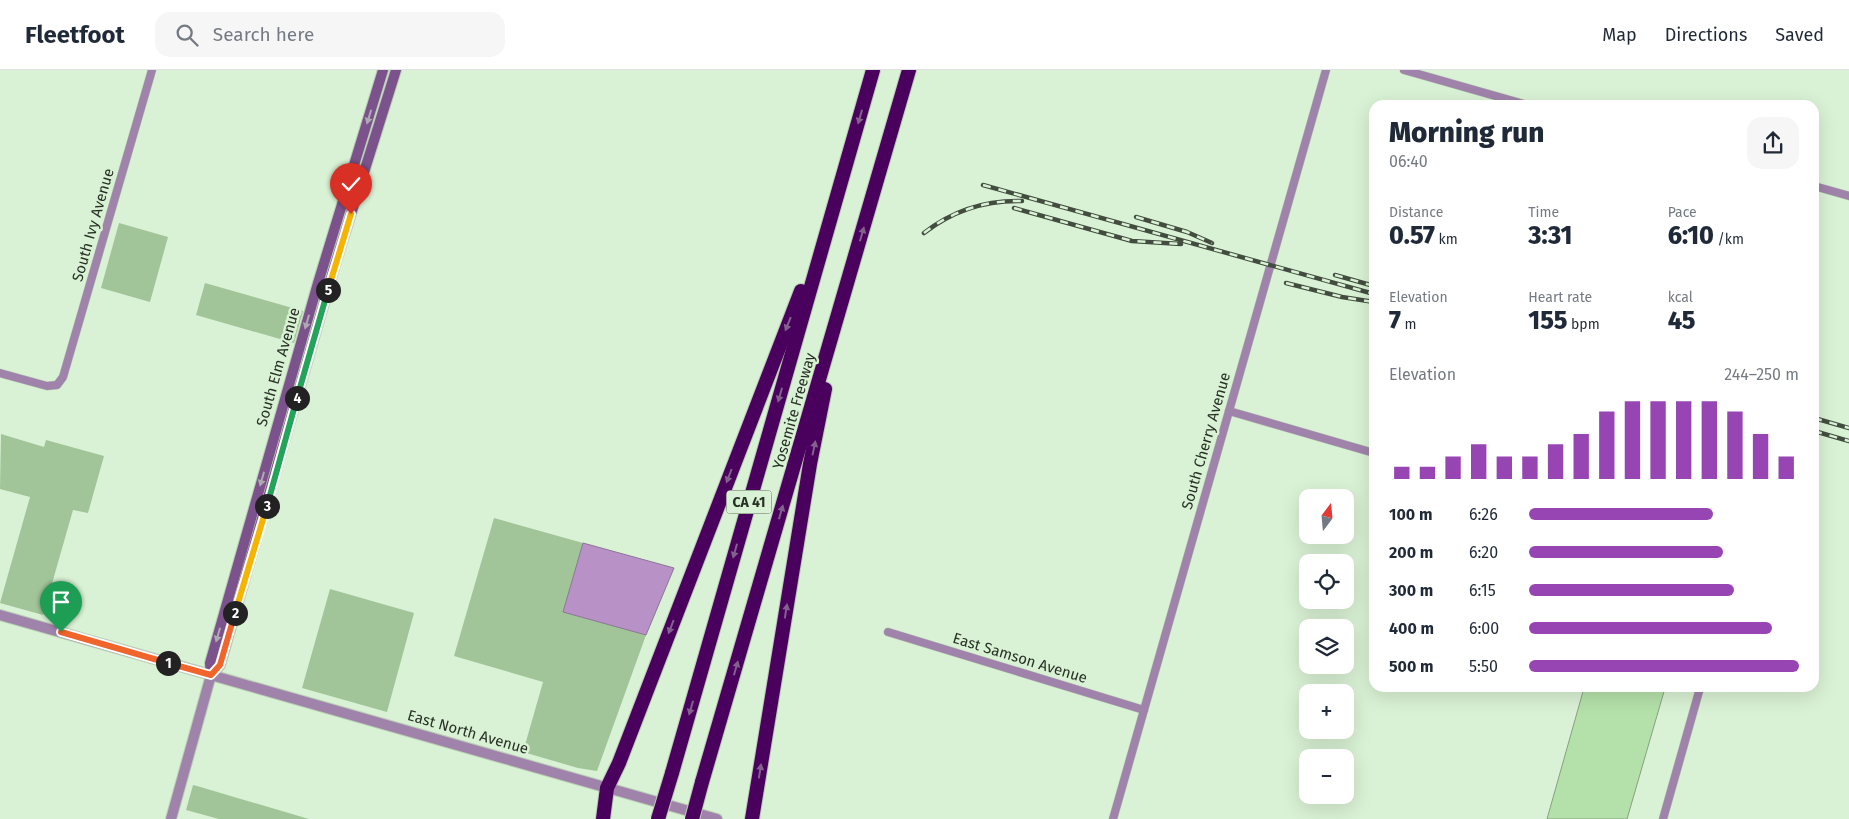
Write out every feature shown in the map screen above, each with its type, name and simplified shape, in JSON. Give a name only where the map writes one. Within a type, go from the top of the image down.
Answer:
[{"type":"highway","name":"Yosemite Freeway","points":[[658,819],[873,70]]},
{"type":"highway","name":"Yosemite Freeway","points":[[692,819],[909,70]]},
{"type":"highway","points":[[604,819],[606,788],[618,763],[788,324],[827,230]]},
{"type":"highway","points":[[752,819],[810,464],[849,281]]},
{"type":"main road","name":"South Elm Avenue","points":[[211,675],[210,663],[340,210],[383,70]]},
{"type":"main road","name":"South Elm Avenue","points":[[211,675],[220,665],[351,214],[396,70]]},
{"type":"main road","points":[[340,210],[351,214]]},
{"type":"street","name":"South Ivy Avenue","points":[[0,373],[47,386],[57,385],[62,378],[152,70]]},
{"type":"street","name":"South Cherry Avenue","points":[[1113,819],[1326,70]]},
{"type":"street","points":[[1404,70],[1509,100]]},
{"type":"street","points":[[1819,187],[1849,196]]},
{"type":"street","points":[[1229,410],[1369,452]]},
{"type":"street","name":"East North Avenue","points":[[0,615],[717,819]]},
{"type":"street","name":"East Samson Avenue","points":[[888,632],[1144,710]]},
{"type":"street","name":"South Elm Avenue","points":[[171,819],[211,675]]},
{"type":"street","points":[[1663,819],[1699,692]]},
{"type":"green space","points":[[119,223],[168,237],[150,302],[101,288]]},
{"type":"green space","points":[[205,283],[303,311],[294,343],[196,315]]},
{"type":"green space","points":[[1,434],[44,447],[46,440],[104,456],[88,513],[73,510],[43,615],[0,603],[30,497],[0,489]]},
{"type":"green space","points":[[494,518],[583,543],[563,612],[646,635],[597,771],[578,768],[523,752],[543,682],[454,656]]},
{"type":"green space","points":[[330,589],[414,613],[387,712],[302,688]]},
{"type":"green space","points":[[193,785],[309,819],[219,819],[186,810]]},
{"type":"shaded area","points":[[583,543],[674,568],[646,635],[563,612]]},
{"type":"building","points":[[1583,692],[1664,692],[1627,819],[1547,819]]},
{"type":"railway","points":[[983,185],[1369,293]]},
{"type":"railway","points":[[924,233],[946,219],[970,208],[995,202],[1022,201]]},
{"type":"railway","points":[[1014,208],[1132,241],[1181,244]]},
{"type":"railway","points":[[1136,217],[1187,232],[1212,243]]},
{"type":"railway","points":[[1335,275],[1369,285]]},
{"type":"railway","points":[[1286,283],[1342,297],[1369,301]]},
{"type":"railway","points":[[1819,419],[1849,428]]},
{"type":"railway","points":[[1819,432],[1849,441]]},
{"type":"route","points":[[61,632],[211,675],[220,665],[351,214]]}]
